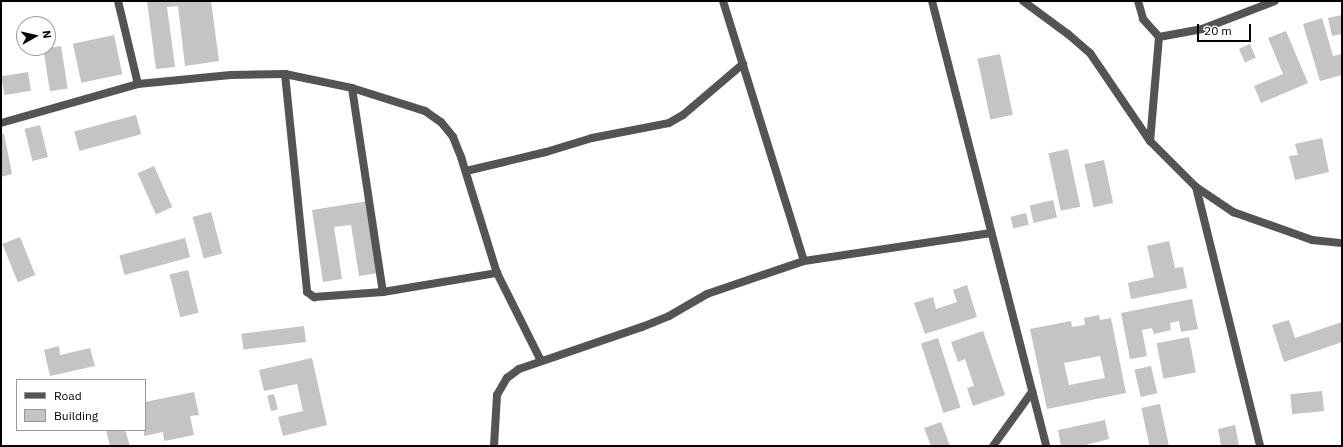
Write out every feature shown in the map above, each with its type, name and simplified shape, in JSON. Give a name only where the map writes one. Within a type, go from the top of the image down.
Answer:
[{"type":"street","points":[[118,1],[138,84]]},
{"type":"street","points":[[724,1],[804,261]]},
{"type":"street","points":[[932,1],[1046,446]]},
{"type":"street","points":[[1023,1],[1068,34],[1090,53],[1150,141],[1196,187],[1233,212],[1312,240],[1342,243]]},
{"type":"street","points":[[1138,1],[1143,19],[1159,37],[1150,141]]},
{"type":"street","points":[[1159,37],[1202,29],[1275,1]]},
{"type":"street","points":[[466,171],[546,152],[585,140],[669,123],[683,115],[743,64]]},
{"type":"street","points":[[285,74],[307,292],[314,297],[383,292],[497,273]]},
{"type":"street","points":[[1,123],[138,84],[231,75],[285,74],[352,88],[425,111],[436,118],[452,137],[466,171],[497,273],[541,361]]},
{"type":"street","points":[[352,88],[383,292]]},
{"type":"street","points":[[1196,187],[1260,446]]},
{"type":"street","points":[[494,446],[498,395],[507,378],[519,369],[642,327],[669,316],[707,294],[804,261],[991,233]]},
{"type":"street","points":[[993,446],[1032,392]]},
{"type":"building","points":[[147,1],[211,1],[219,61],[185,66],[178,6],[167,7],[175,67],[156,69]]},
{"type":"building","points":[[1342,15],[1342,34],[1332,36],[1328,18]]},
{"type":"building","points":[[1322,18],[1333,56],[1342,54],[1342,75],[1320,81],[1303,24]]},
{"type":"building","points":[[1286,31],[1308,83],[1261,103],[1254,86],[1283,74],[1268,38]]},
{"type":"building","points":[[114,35],[122,74],[81,83],[73,44]]},
{"type":"building","points":[[1250,44],[1256,58],[1245,62],[1239,49]]},
{"type":"building","points":[[61,46],[68,88],[50,91],[44,56],[56,56],[56,47]]},
{"type":"building","points":[[1000,54],[1013,115],[990,119],[978,59]]},
{"type":"building","points":[[28,72],[31,91],[4,95],[1,76]]},
{"type":"building","points":[[136,115],[141,134],[79,151],[74,132]]},
{"type":"building","points":[[40,125],[48,157],[32,161],[24,129]]},
{"type":"building","points":[[1,134],[4,134],[12,174],[1,177]]},
{"type":"building","points":[[1322,138],[1329,172],[1295,180],[1289,156],[1298,155],[1295,144]]},
{"type":"building","points":[[1068,149],[1080,207],[1061,211],[1048,153]]},
{"type":"building","points":[[1104,160],[1113,203],[1094,207],[1084,164]]},
{"type":"building","points":[[154,166],[172,207],[156,214],[138,173]]},
{"type":"building","points":[[1053,200],[1057,218],[1034,223],[1030,205]]},
{"type":"building","points":[[368,201],[379,273],[359,276],[351,225],[334,227],[342,279],[323,282],[312,210]]},
{"type":"building","points":[[211,212],[222,254],[204,258],[193,217]]},
{"type":"building","points":[[1026,213],[1029,225],[1013,229],[1010,217]]},
{"type":"building","points":[[20,237],[35,275],[18,282],[2,244]]},
{"type":"building","points":[[185,238],[190,257],[124,275],[119,256]]},
{"type":"building","points":[[1169,241],[1175,268],[1183,267],[1187,288],[1131,299],[1128,283],[1154,277],[1147,246]]},
{"type":"building","points":[[188,270],[199,313],[180,317],[170,275]]},
{"type":"building","points":[[967,285],[977,317],[925,334],[914,303],[933,297],[936,309],[957,302],[953,290]]},
{"type":"building","points":[[1192,299],[1198,329],[1181,332],[1179,321],[1170,323],[1171,330],[1154,334],[1152,328],[1142,330],[1147,356],[1130,359],[1121,313]]},
{"type":"building","points":[[1099,315],[1100,320],[1111,318],[1126,393],[1047,409],[1030,329],[1071,321],[1072,327],[1085,325],[1084,318]],"holes":[[[1100,356],[1105,378],[1069,385],[1064,363]]]},
{"type":"building","points":[[1289,320],[1295,338],[1342,322],[1342,342],[1284,362],[1272,325]]},
{"type":"building","points":[[304,326],[306,342],[243,350],[241,334]]},
{"type":"building","points":[[983,331],[1005,395],[973,406],[967,388],[974,386],[965,359],[958,362],[951,342]]},
{"type":"building","points":[[1189,337],[1196,372],[1163,379],[1157,343]]},
{"type":"building","points":[[938,338],[961,407],[943,413],[921,344]]},
{"type":"building","points":[[59,346],[60,355],[90,348],[95,366],[50,376],[44,350]]},
{"type":"building","points":[[312,358],[327,425],[283,436],[278,417],[303,411],[297,384],[264,391],[259,370]]},
{"type":"building","points":[[1151,366],[1157,393],[1141,397],[1134,370]]},
{"type":"building","points":[[1322,391],[1324,411],[1292,414],[1290,394]]},
{"type":"building","points":[[194,392],[199,415],[190,416],[194,435],[164,441],[163,432],[144,436],[144,431],[146,431],[146,402]]},
{"type":"building","points":[[274,394],[278,410],[271,411],[267,396]]},
{"type":"building","points":[[1160,404],[1169,446],[1150,446],[1141,408]]},
{"type":"building","points":[[1105,420],[1109,439],[1082,446],[1061,446],[1058,430]]},
{"type":"building","points":[[941,422],[950,446],[931,446],[924,428]]},
{"type":"building","points":[[1235,425],[1239,446],[1221,446],[1218,429]]},
{"type":"building","points":[[106,431],[125,431],[130,446],[110,446]]}]
